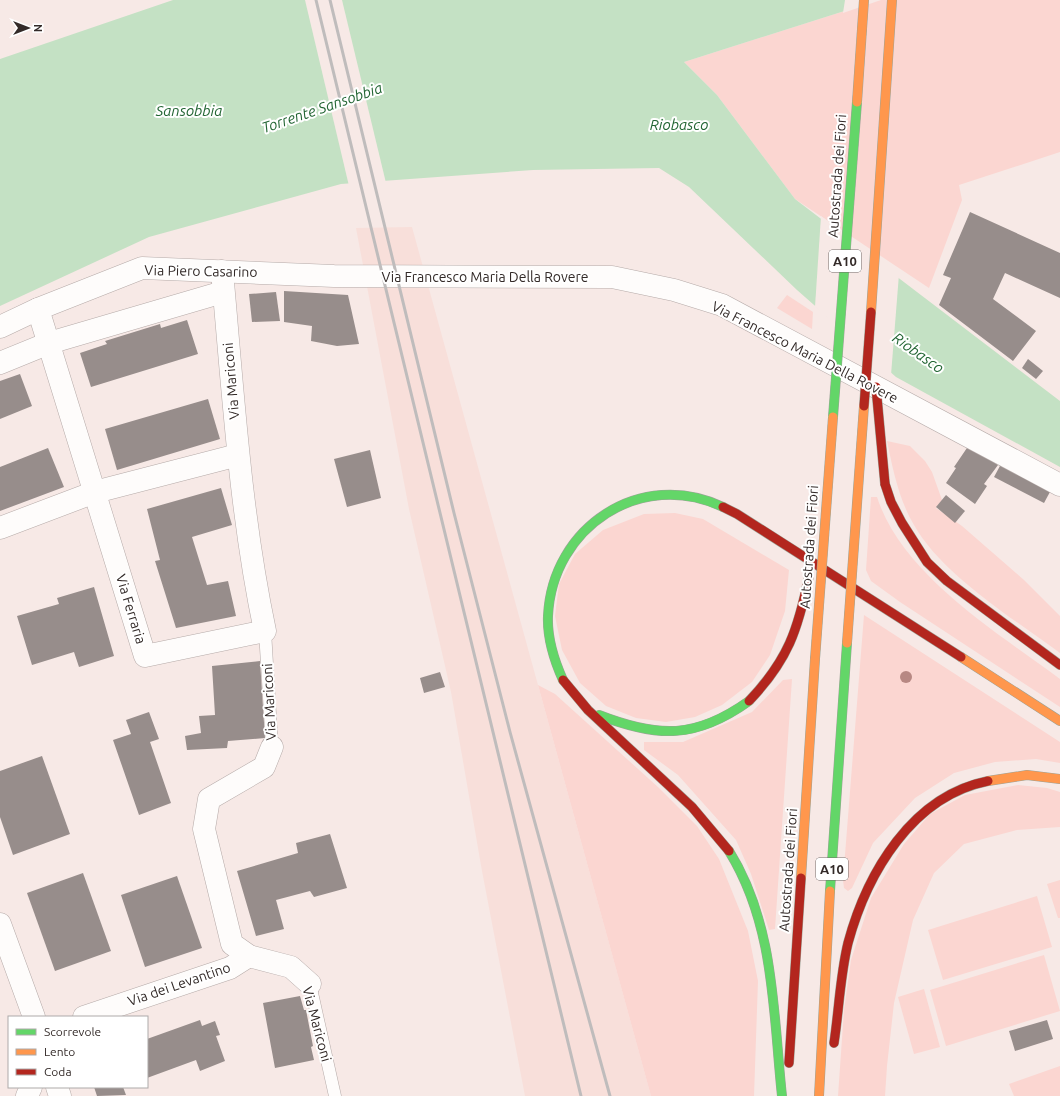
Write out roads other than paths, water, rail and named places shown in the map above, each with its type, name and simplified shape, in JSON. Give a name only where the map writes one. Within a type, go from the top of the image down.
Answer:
[{"type":"highway","name":"Autostrada dei Fiori","points":[[788,1096],[815,659],[864,0]]},
{"type":"highway","name":"A10","points":[[819,1096],[825,958],[892,0]]},
{"type":"highway","points":[[871,312],[885,484],[891,502],[902,523],[927,562],[947,581],[1060,665]]},
{"type":"highway","points":[[590,712],[638,729],[679,732],[709,726],[731,715],[749,701],[767,684],[779,667],[796,634],[827,493]]},
{"type":"highway","points":[[782,1096],[768,959],[752,893],[736,862],[719,837],[590,712],[565,682],[552,650],[547,622],[550,590],[558,564],[576,539],[595,521],[622,505],[650,496],[673,495],[701,499],[737,514],[1060,721]]},
{"type":"highway","points":[[833,1050],[848,944],[868,890],[885,858],[902,834],[921,814],[940,800],[964,787],[990,779],[1019,776],[1044,775],[1060,779]]},
{"type":"highway","points":[[827,1096],[829,1081]]},
{"type":"street","name":"Via Piero Casarino","points":[[0,326],[38,309],[142,268],[222,281],[365,276]]},
{"type":"street","name":"Via Francesco Maria Della Rovere","points":[[365,276],[612,277],[674,290],[722,306],[1060,485]]},
{"type":"street","name":"Via Piero Casarino","points":[[0,362],[49,342],[222,281]]},
{"type":"street","name":"Via Mariconi","points":[[222,281],[238,455],[255,586],[265,631]]},
{"type":"street","name":"Via Ferraria","points":[[38,309],[145,656],[265,631]]},
{"type":"street","points":[[0,528],[95,492],[238,455]]},
{"type":"street","name":"Via Mariconi","points":[[272,747],[264,767],[209,799],[204,829],[232,944],[250,956],[291,967],[310,984]]},
{"type":"street","points":[[0,924],[34,1016]]},
{"type":"street","name":"Via dei Levantino","points":[[87,1016],[230,968],[250,956]]},
{"type":"lane","name":"Via Mariconi","points":[[265,631],[272,747]]},
{"type":"lane","name":"Via Mariconi","points":[[310,984],[335,1096]]},
{"type":"water","name":"Sansobbia","points":[[173,0],[879,0],[684,62],[717,95],[795,199],[1060,401],[1060,467],[896,377],[797,290],[689,187],[659,168],[533,170],[341,184],[149,237],[0,306],[0,59]]},
{"type":"railway","points":[[316,0],[581,1096]]},
{"type":"railway","points":[[330,0],[454,513],[510,732],[610,1096]]},
{"type":"water label","name":"Torrente Sansobbia","points":[[322,108]]},
{"type":"water label","name":"Riobasco","points":[[679,125]]},
{"type":"water label","name":"Riobasco","points":[[918,353]]}]
